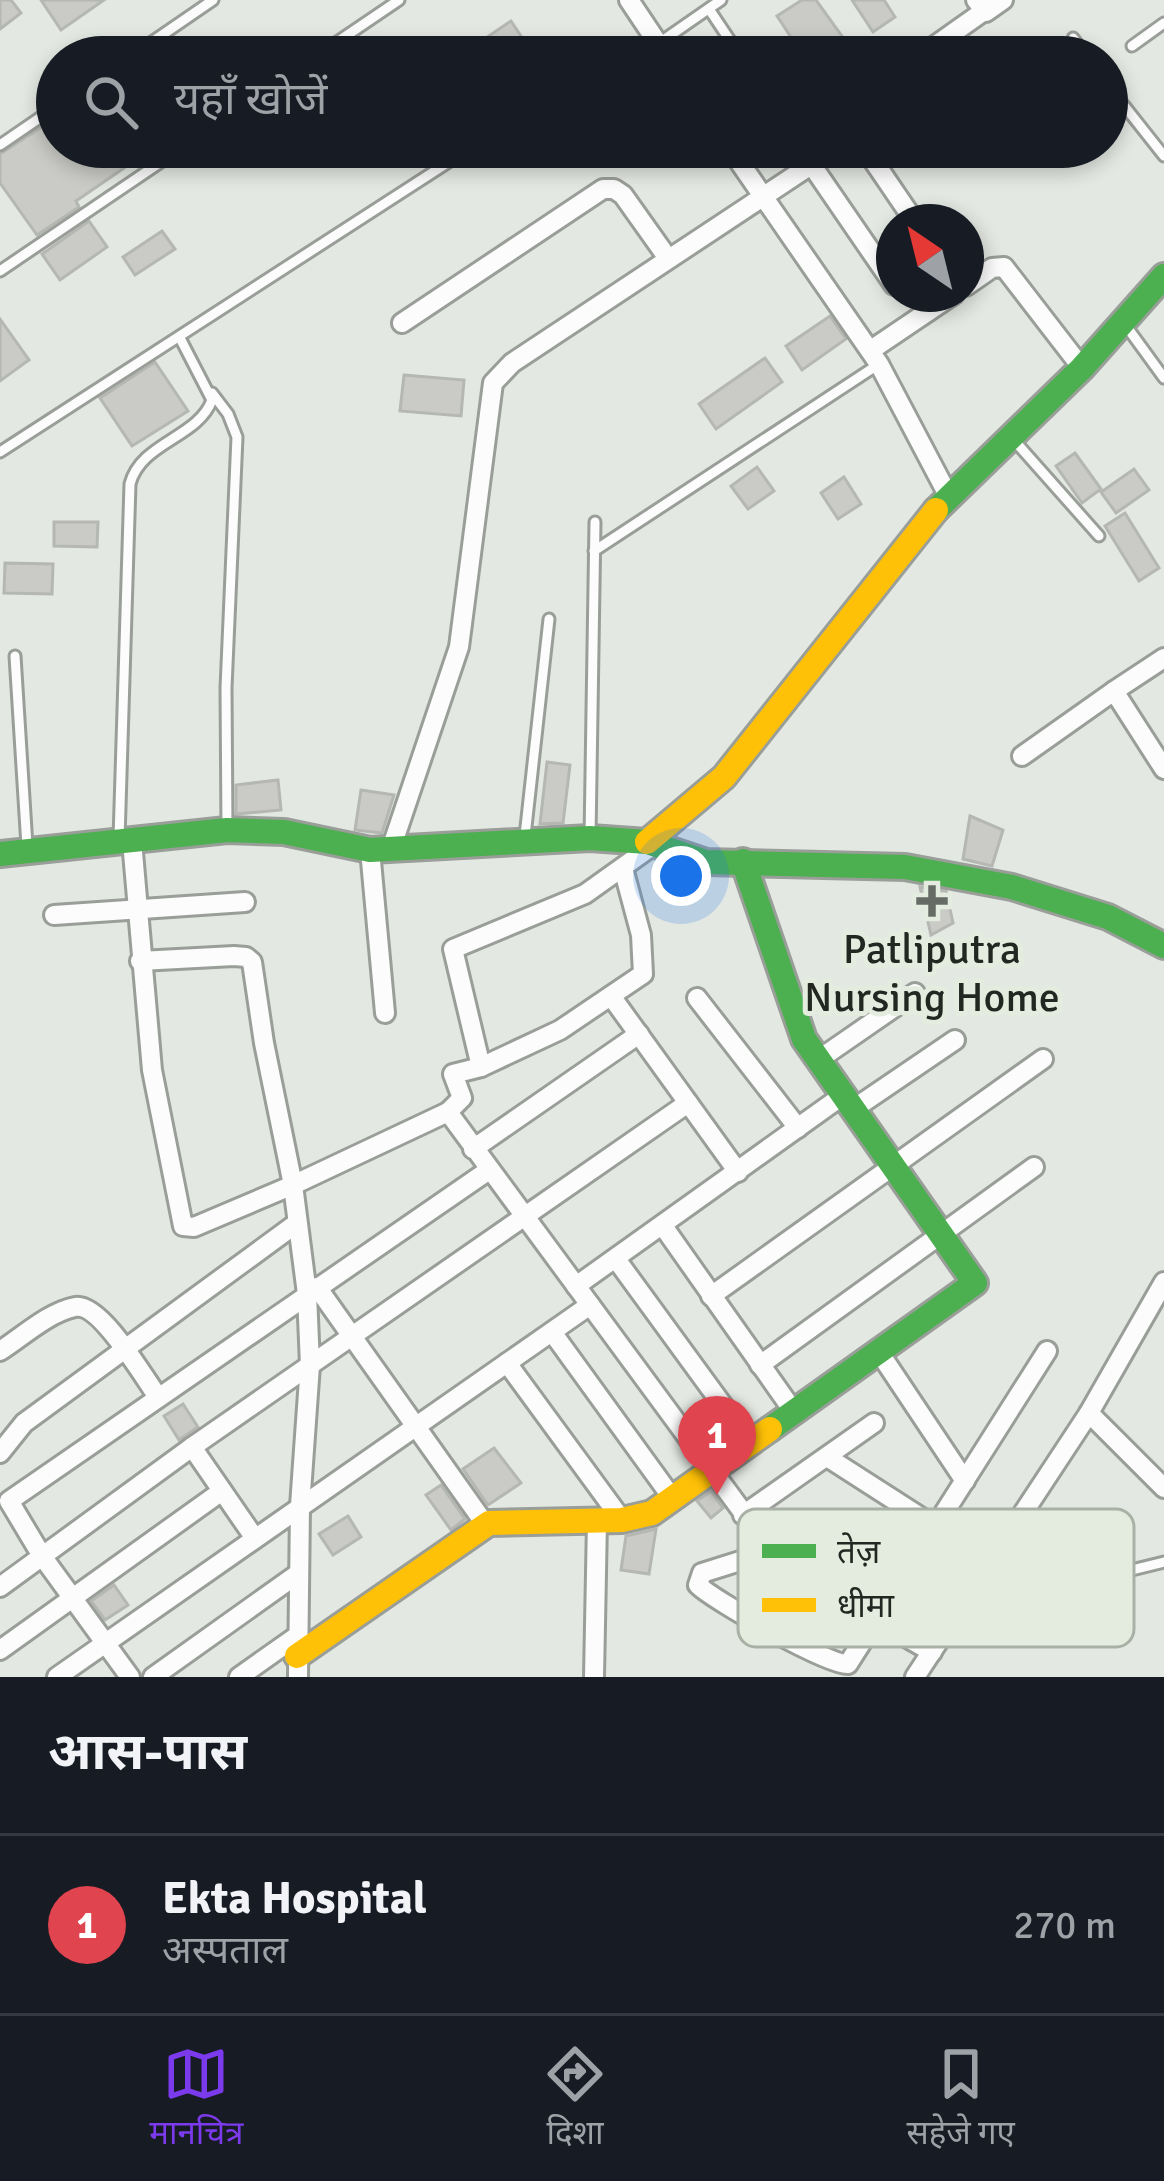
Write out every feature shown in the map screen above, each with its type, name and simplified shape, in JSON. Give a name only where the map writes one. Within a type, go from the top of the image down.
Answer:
[{"type":"street","points":[[629,0],[653,36]]},
{"type":"street","points":[[945,36],[980,6],[1003,0]]},
{"type":"street","points":[[744,168],[875,357],[948,495]]},
{"type":"street","points":[[385,1013],[381,849],[459,647],[494,383],[512,363],[762,194],[791,168]]},
{"type":"street","points":[[814,168],[876,259]]},
{"type":"street","points":[[878,168],[903,204]]},
{"type":"street","points":[[402,322],[603,189],[622,195],[667,257]]},
{"type":"street","points":[[984,274],[1004,267],[1082,368]]},
{"type":"street","points":[[481,1067],[453,949],[585,894],[623,868],[724,777],[948,495],[1082,368],[1164,276]]},
{"type":"street","points":[[912,312],[917,319]]},
{"type":"street","points":[[875,357],[927,312]]},
{"type":"street","points":[[1022,756],[1164,658]]},
{"type":"street","points":[[1114,691],[1164,770]]},
{"type":"street","points":[[1145,742],[1164,730]]},
{"type":"street","points":[[0,854],[227,830],[284,832],[381,849],[590,838],[651,843],[706,862],[905,867],[1012,886],[1108,917],[1164,946]]},
{"type":"street","points":[[125,842],[152,1070],[183,1226],[194,1227],[448,1112],[462,1098],[453,1074],[481,1067],[560,1030],[644,974],[640,935],[623,868]]},
{"type":"street","points":[[239,1677],[297,1656],[485,1525],[644,1517],[975,1283],[847,1103],[794,1017],[743,861]]},
{"type":"street","points":[[53,915],[245,902]]},
{"type":"street","points":[[140,961],[234,956],[252,962],[312,1290],[297,1656]]},
{"type":"street","points":[[818,1060],[915,993]]},
{"type":"street","points":[[610,996],[738,1172]]},
{"type":"street","points":[[697,998],[798,1128]]},
{"type":"street","points":[[473,1149],[639,1034]]},
{"type":"street","points":[[576,1286],[798,1128],[955,1040]]},
{"type":"street","points":[[710,1296],[1043,1059]]},
{"type":"street","points":[[0,1587],[192,1447],[688,1103]]},
{"type":"street","points":[[448,1112],[739,1509]]},
{"type":"street","points":[[760,1365],[1034,1167]]},
{"type":"street","points":[[130,1677],[42,1556],[9,1501],[489,1170]]},
{"type":"street","points":[[0,1453],[24,1423],[298,1222]]},
{"type":"street","points":[[663,1226],[794,1412]]},
{"type":"street","points":[[616,1259],[751,1444]]},
{"type":"street","points":[[1026,1509],[1089,1413],[1164,1282]]},
{"type":"street","points":[[312,1290],[352,1336],[485,1525]]},
{"type":"street","points":[[57,1677],[590,1305]]},
{"type":"street","points":[[0,1352],[77,1306],[97,1313],[158,1397]]},
{"type":"street","points":[[552,1332],[673,1499]]},
{"type":"street","points":[[947,1509],[1047,1351]]},
{"type":"street","points":[[879,1352],[965,1481]]},
{"type":"street","points":[[507,1363],[609,1521],[594,1677]]},
{"type":"street","points":[[1089,1413],[1164,1488]]},
{"type":"street","points":[[752,1509],[874,1423]]},
{"type":"street","points":[[192,1447],[254,1538]]},
{"type":"street","points":[[826,1457],[908,1509]]},
{"type":"street","points":[[0,1650],[222,1490]]},
{"type":"street","points":[[738,1562],[702,1574],[698,1585],[738,1608]]},
{"type":"street","points":[[153,1677],[299,1573]]},
{"type":"street","points":[[807,1647],[839,1665],[853,1659],[861,1647]]},
{"type":"street","points":[[923,1647],[932,1652]]},
{"type":"street","points":[[915,1677],[935,1647]]},
{"type":"lane","points":[[161,36],[214,0]]},
{"type":"lane","points":[[346,36],[399,0]]},
{"type":"lane","points":[[679,36],[721,0]]},
{"type":"lane","points":[[709,9],[727,36]]},
{"type":"lane","points":[[1132,46],[1164,23]]},
{"type":"lane","points":[[1128,111],[1164,156]]},
{"type":"lane","points":[[0,145],[36,120]]},
{"type":"lane","points":[[0,272],[152,168]]},
{"type":"lane","points":[[0,452],[440,168]]},
{"type":"lane","points":[[1124,323],[1164,378]]},
{"type":"lane","points":[[180,338],[237,436],[226,688],[227,830]]},
{"type":"lane","points":[[594,551],[875,357]]},
{"type":"lane","points":[[125,842],[130,484],[139,462],[206,413],[210,391]]},
{"type":"lane","points":[[1010,435],[1099,536]]},
{"type":"lane","points":[[590,838],[595,522]]},
{"type":"lane","points":[[525,842],[549,620]]},
{"type":"lane","points":[[15,656],[28,851]]},
{"type":"lane","points":[[1134,1569],[1164,1562]]},
{"type":"building","points":[[0,0],[11,0],[21,13],[0,29]]},
{"type":"building","points":[[41,0],[104,0],[61,30]]},
{"type":"building","points":[[802,0],[816,0],[842,36],[790,36],[777,16]]},
{"type":"building","points":[[852,0],[884,0],[895,17],[873,32]]},
{"type":"building","points":[[511,21],[521,36],[489,36]]},
{"type":"building","points":[[36,131],[36,168],[124,168],[37,235],[0,183],[0,154]]},
{"type":"building","points":[[89,221],[107,247],[60,280],[42,254]]},
{"type":"building","points":[[162,231],[175,249],[135,275],[123,257]]},
{"type":"building","points":[[830,316],[846,339],[802,370],[786,346]]},
{"type":"building","points":[[0,319],[29,360],[0,381]]},
{"type":"building","points":[[765,358],[782,382],[716,429],[699,404]]},
{"type":"building","points":[[155,362],[188,411],[132,446],[100,398]]},
{"type":"building","points":[[404,375],[464,380],[461,416],[400,411]]},
{"type":"building","points":[[1075,453],[1101,489],[1082,503],[1056,466]]},
{"type":"building","points":[[757,467],[774,491],[748,509],[731,486]]},
{"type":"building","points":[[1134,469],[1149,490],[1116,513],[1101,492]]},
{"type":"building","points":[[844,477],[861,504],[838,519],[821,493]]},
{"type":"building","points":[[1125,513],[1159,568],[1139,581],[1105,526]]},
{"type":"building","points":[[54,522],[98,522],[97,547],[54,546]]},
{"type":"building","points":[[5,563],[53,564],[52,594],[4,593]]},
{"type":"building","points":[[547,762],[570,765],[563,823],[540,824]]},
{"type":"building","points":[[278,780],[281,810],[236,814],[236,785]]},
{"type":"building","points":[[361,790],[394,795],[382,833],[355,830]]},
{"type":"building","points":[[970,816],[1003,830],[992,866],[963,859]]},
{"type":"building","points":[[920,887],[946,891],[953,923],[931,935]]},
{"type":"building","points":[[183,1404],[198,1427],[179,1440],[164,1416]]},
{"type":"building","points":[[494,1448],[521,1483],[488,1505],[463,1469]]},
{"type":"building","points":[[441,1485],[465,1519],[451,1530],[426,1495]]},
{"type":"building","points":[[711,1491],[723,1508],[711,1518],[697,1501]]},
{"type":"building","points":[[348,1516],[361,1537],[333,1555],[319,1534]]},
{"type":"building","points":[[656,1529],[649,1574],[621,1570],[626,1536]]},
{"type":"building","points":[[114,1585],[128,1605],[105,1620],[91,1601]]},
{"type":"traffic: fast","points":[[936,510],[1082,368],[1164,276]]},
{"type":"traffic: fast","points":[[0,854],[227,830],[284,832],[370,850],[590,838],[647,842],[706,862],[905,867],[1012,887],[1108,917],[1164,946]]},
{"type":"traffic: fast","points":[[743,861],[804,1039],[975,1283],[770,1429]]},
{"type":"traffic: slow","points":[[647,842],[724,777],[936,510]]},
{"type":"traffic: slow","points":[[297,1656],[489,1523],[622,1520],[652,1513],[770,1429]]},
{"type":"place","name":"Patliputra Nursing Home","points":[[932,901]]},
{"type":"place","name":"Ekta Hospital","points":[[717,1495]]}]
